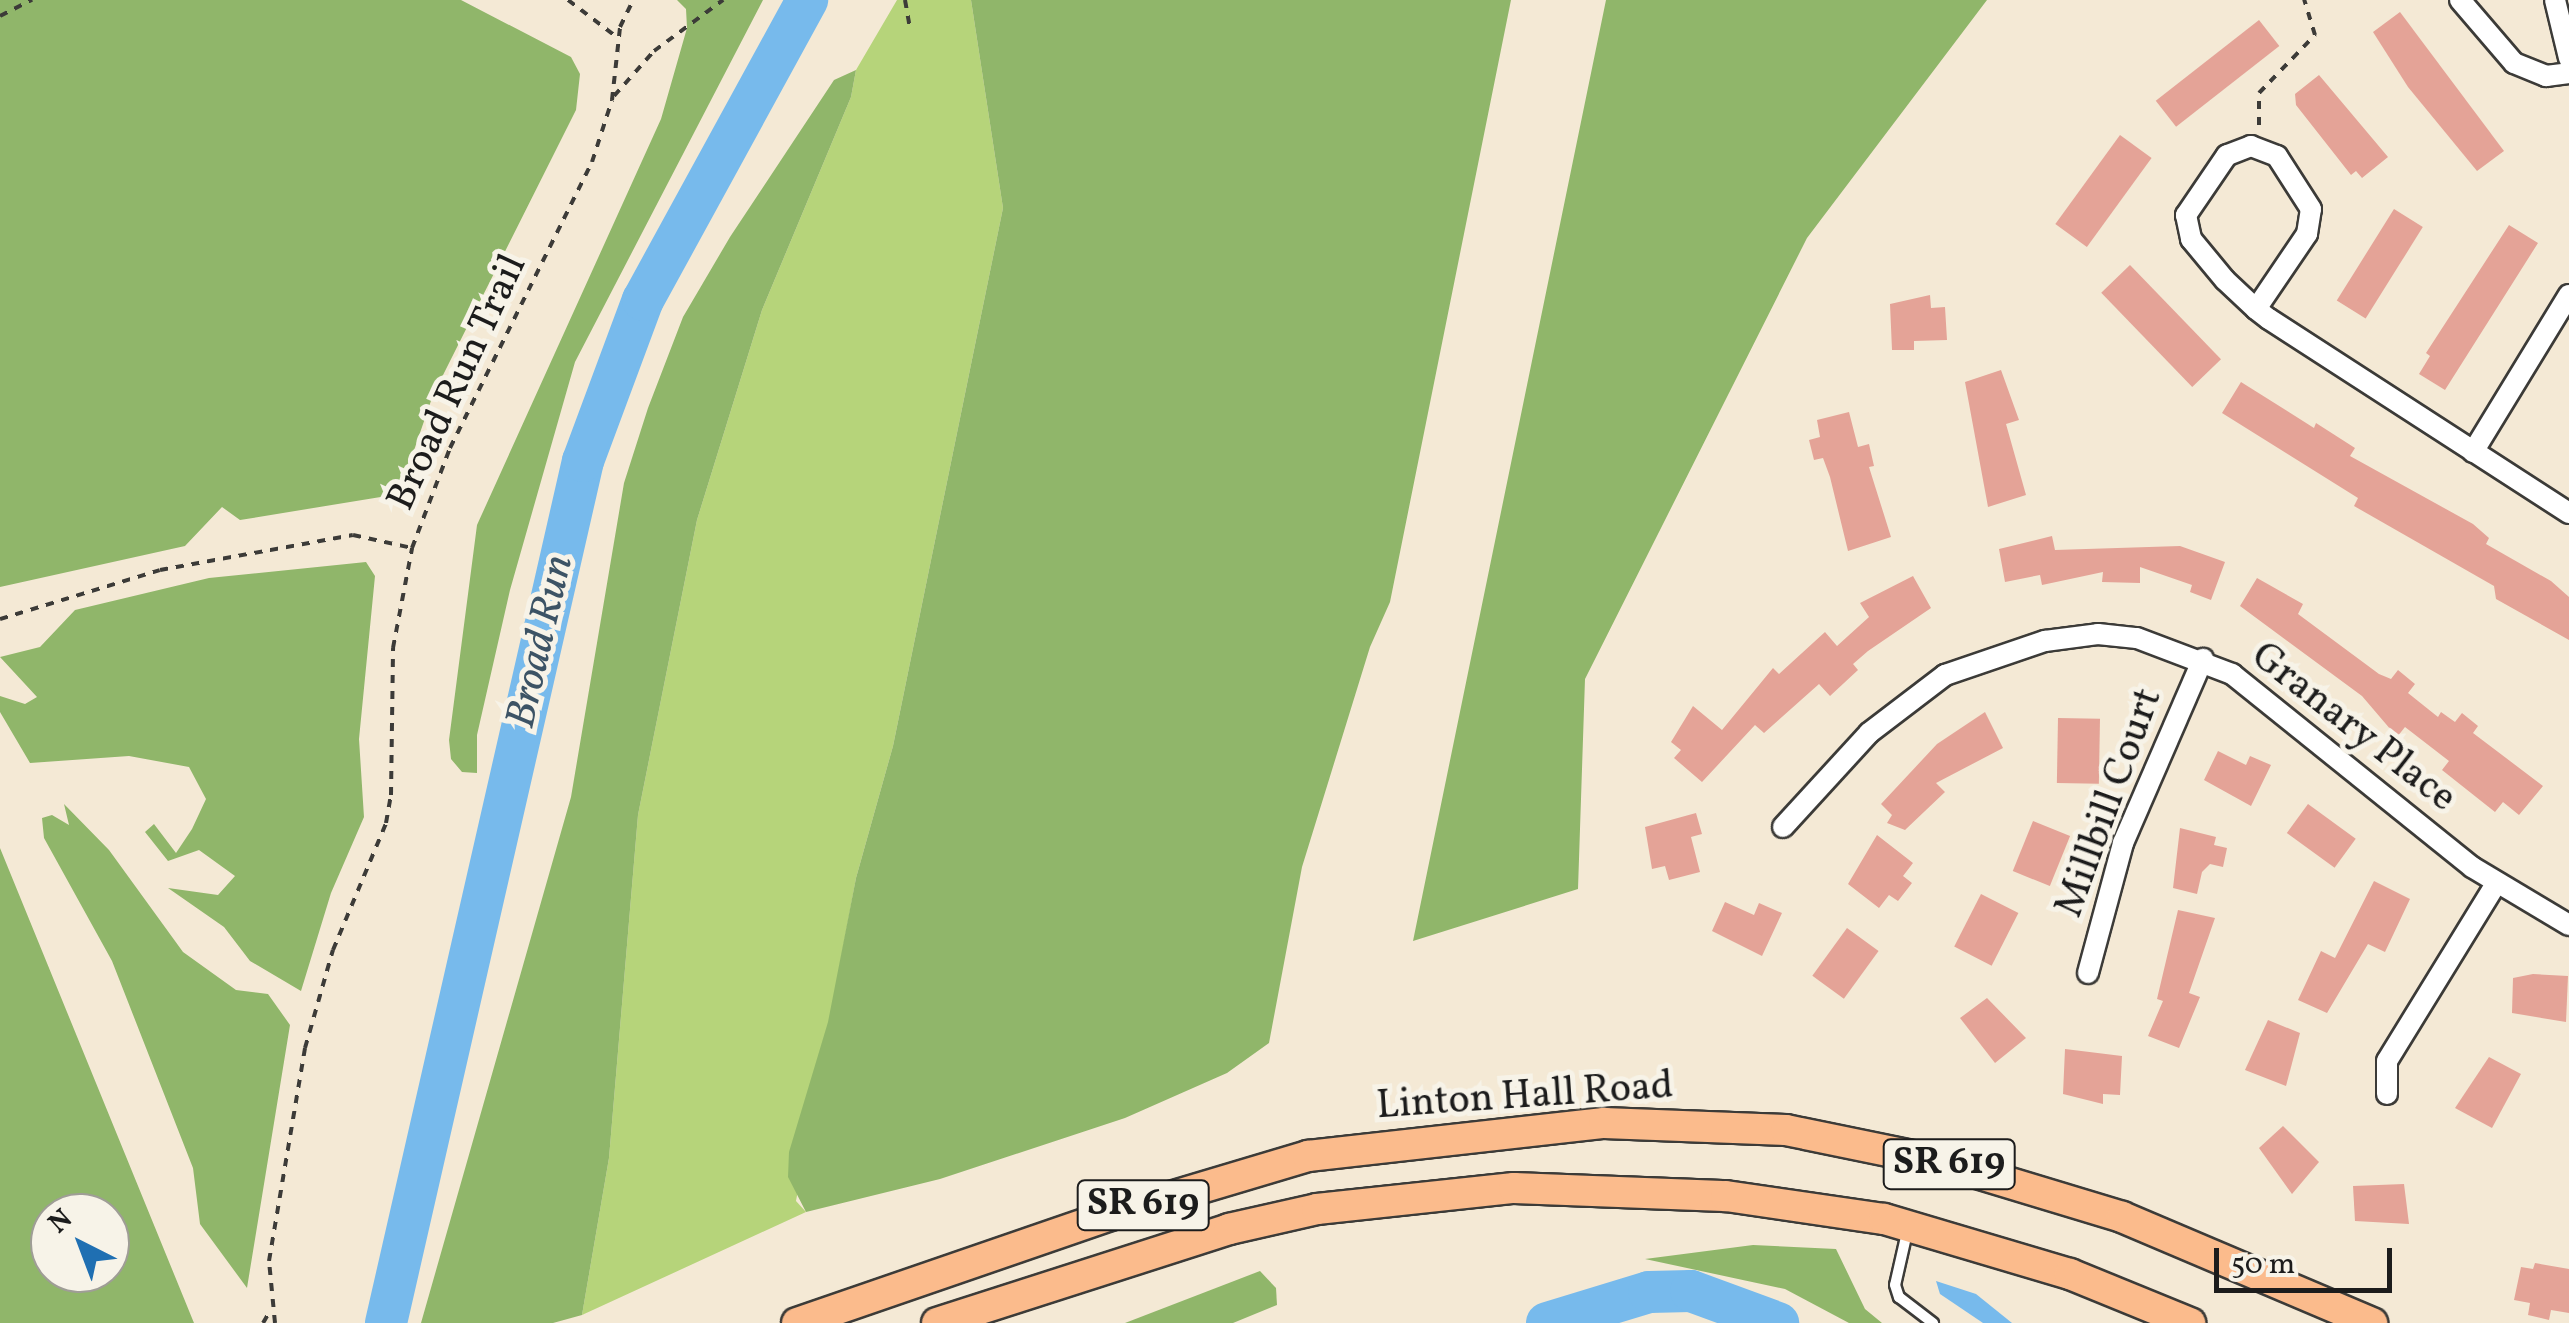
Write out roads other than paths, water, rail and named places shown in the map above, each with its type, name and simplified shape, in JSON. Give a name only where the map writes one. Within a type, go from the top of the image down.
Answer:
[{"type":"main road","name":"Linton Hall Road","points":[[797,1323],[1127,1210],[1308,1156],[1604,1123],[1786,1130],[1937,1161],[2122,1217],[2372,1323]]},
{"type":"main road","name":"SR 619","points":[[938,1323],[1228,1229],[1411,1196],[1514,1188],[1679,1193],[1786,1202],[1910,1225],[2070,1274],[2190,1323]]},
{"type":"street","points":[[2460,0],[2514,62],[2546,76],[2569,72]]},
{"type":"street","points":[[2555,0],[2569,58]]},
{"type":"street","points":[[2256,310],[2307,234],[2312,209],[2277,156],[2258,147],[2227,156],[2190,204],[2186,228],[2256,310],[2569,513]]},
{"type":"street","points":[[2474,452],[2569,295]]},
{"type":"street","name":"Granary Place","points":[[1783,827],[1869,733],[1964,666],[2098,634],[2137,638],[2203,659],[2289,716],[2496,884],[2569,925]]},
{"type":"street","name":"Millbill Court","points":[[2088,974],[2123,843],[2203,659]]},
{"type":"street","points":[[2387,1094],[2387,1061],[2496,884]]},
{"type":"lane","points":[[1910,1225],[1895,1285],[1900,1297],[1933,1323]]},
{"type":"water","points":[[1936,1281],[1976,1294],[2012,1323],[1983,1323],[1940,1294]]},
{"type":"waterway","name":"Broad Run","points":[[386,1323],[583,461],[643,300],[807,0]]},
{"type":"waterway","name":"Broad Run","points":[[1547,1323],[1649,1292],[1691,1291],[1778,1323]]}]
